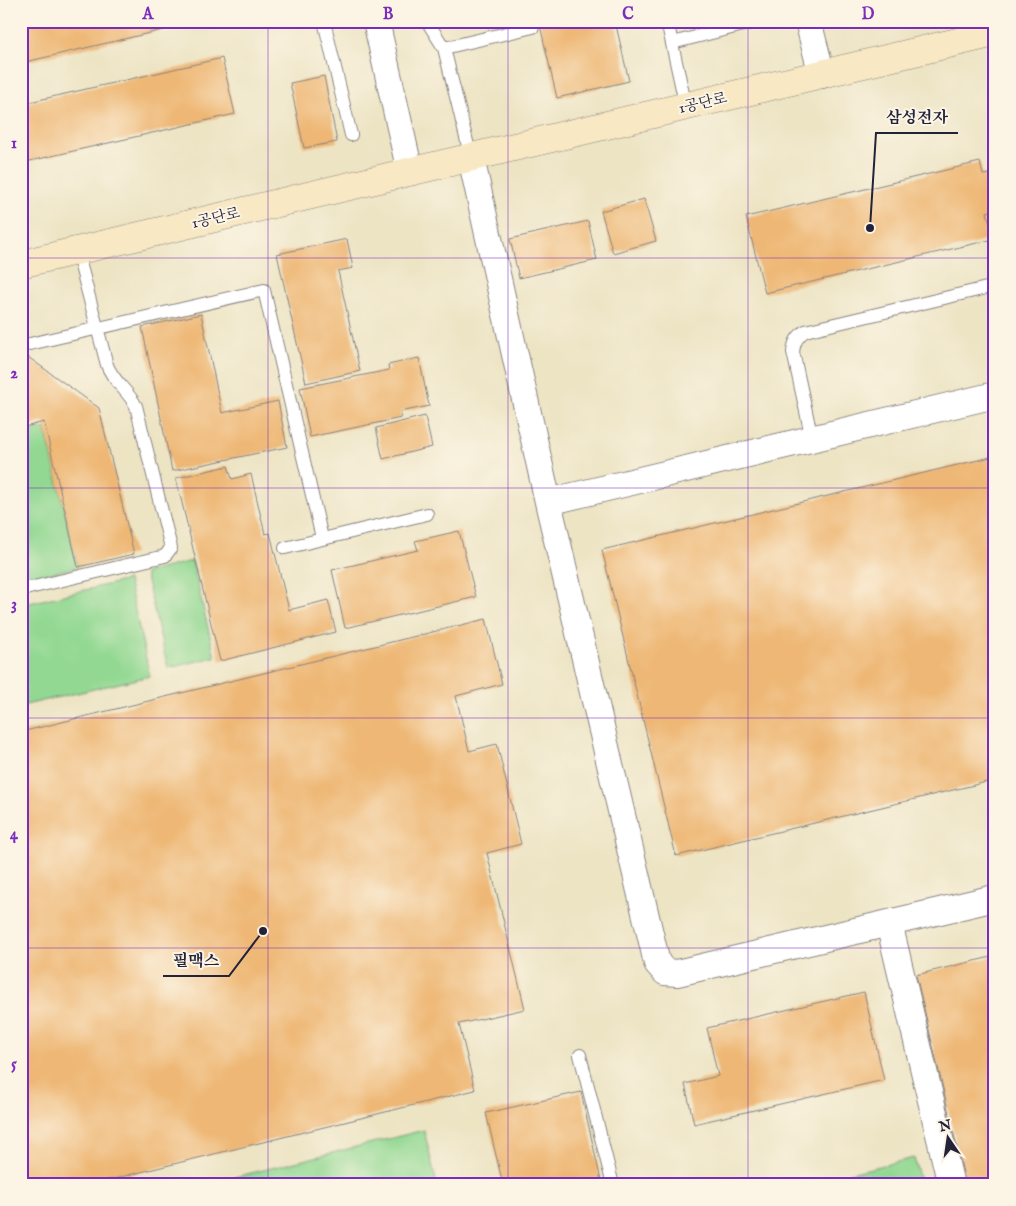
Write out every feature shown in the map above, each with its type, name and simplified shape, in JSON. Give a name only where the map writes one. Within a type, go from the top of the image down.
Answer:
[{"type":"street","points":[[376,21],[410,172]]},
{"type":"street","points":[[808,21],[822,74]]},
{"type":"street","name":"1공단로","points":[[21,264],[995,34]]},
{"type":"street","points":[[471,158],[548,502],[657,963],[665,972],[677,973],[995,898]]},
{"type":"street","points":[[548,502],[995,395]]},
{"type":"street","points":[[889,923],[950,1185]]},
{"type":"lane","points":[[324,21],[351,135]]},
{"type":"lane","points":[[427,21],[444,48],[471,158]]},
{"type":"lane","points":[[667,21],[686,106]]},
{"type":"lane","points":[[672,42],[759,21]]},
{"type":"lane","points":[[444,48],[533,27]]},
{"type":"lane","points":[[21,590],[165,556],[171,548],[136,406],[131,397],[110,374],[77,251]]},
{"type":"lane","points":[[812,439],[793,352],[794,342],[805,331],[995,286]]},
{"type":"lane","points":[[21,346],[264,290],[322,538]]},
{"type":"lane","points":[[285,548],[427,514]]},
{"type":"lane","points":[[580,1055],[613,1185]]},
{"type":"green space","points":[[45,428],[78,567],[21,580],[21,434]]},
{"type":"green space","points":[[192,561],[215,657],[168,668],[145,573]]},
{"type":"green space","points":[[128,580],[150,676],[21,706],[21,605]]},
{"type":"green space","points":[[424,1130],[437,1185],[203,1185]]},
{"type":"green space","points":[[914,1158],[921,1185],[799,1185]]},
{"type":"building","points":[[21,21],[197,21],[197,22],[21,63]]},
{"type":"building","points":[[539,21],[615,21],[629,81],[557,98]]},
{"type":"building","points":[[840,21],[857,21],[857,22],[841,26]]},
{"type":"building","points":[[222,58],[235,114],[21,163],[21,104]]},
{"type":"building","points":[[324,76],[337,142],[304,148],[290,83]]},
{"type":"building","points":[[980,162],[983,175],[995,173],[995,210],[987,212],[994,239],[765,293],[746,217]]},
{"type":"building","points":[[644,199],[656,241],[613,253],[601,211]]},
{"type":"building","points":[[588,221],[597,260],[519,278],[510,239]]},
{"type":"building","points":[[347,239],[353,268],[338,271],[360,371],[306,383],[277,254]]},
{"type":"building","points":[[201,314],[222,413],[278,401],[287,447],[172,471],[142,327]]},
{"type":"building","points":[[21,352],[99,408],[134,554],[78,567],[44,422],[21,428]]},
{"type":"building","points":[[419,358],[429,406],[400,412],[401,418],[310,437],[300,388],[389,370],[388,365]]},
{"type":"building","points":[[425,416],[432,447],[383,459],[376,428]]},
{"type":"building","points":[[995,456],[995,780],[676,856],[602,550]]},
{"type":"building","points":[[228,466],[232,479],[251,474],[265,534],[270,533],[289,610],[328,600],[336,632],[220,661],[176,478]]},
{"type":"building","points":[[459,531],[476,597],[345,628],[332,570],[418,550],[415,541]]},
{"type":"building","points":[[486,619],[502,684],[456,696],[469,751],[497,744],[521,844],[487,853],[525,1009],[459,1024],[475,1090],[88,1185],[21,1185],[21,732]]},
{"type":"building","points":[[995,956],[995,1185],[966,1185],[916,975]]},
{"type":"building","points":[[864,992],[884,1080],[694,1124],[685,1084],[718,1076],[707,1028]]},
{"type":"building","points":[[581,1092],[602,1185],[503,1185],[486,1113]]},
{"type":"place","name":"삼성전자","points":[[870,228]]},
{"type":"place","name":"필맥스","points":[[263,931]]}]
